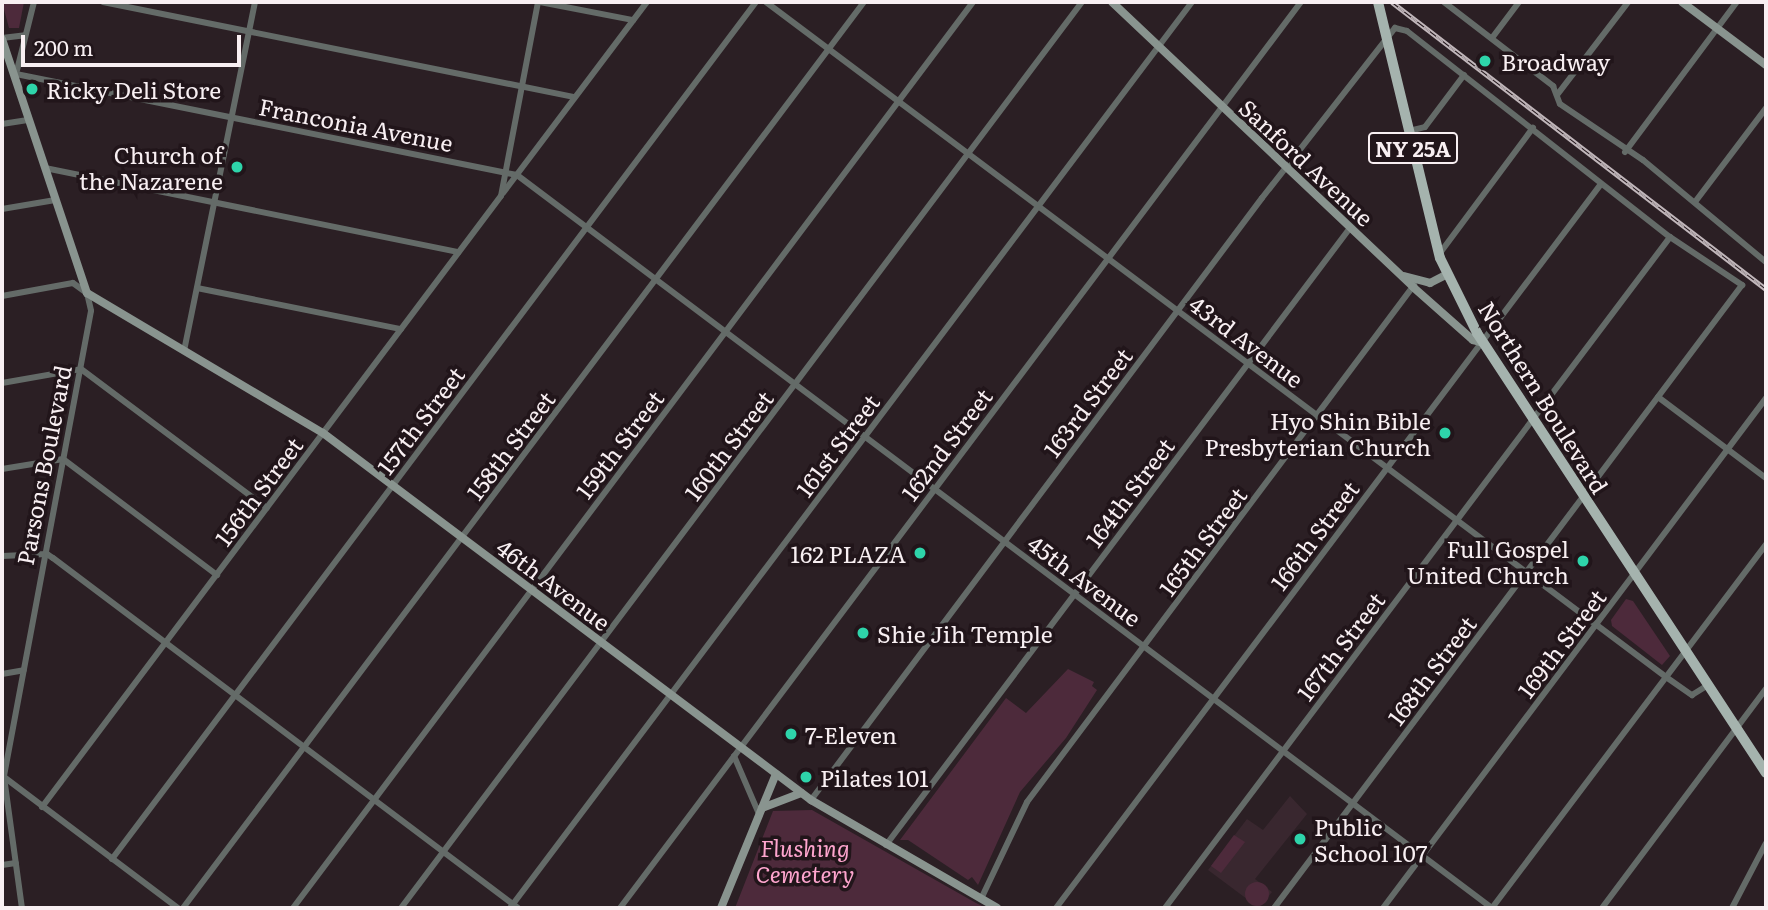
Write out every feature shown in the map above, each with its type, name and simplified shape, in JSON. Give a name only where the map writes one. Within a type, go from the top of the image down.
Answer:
[{"type":"main road","name":"Northern Boulevard","points":[[1378,2],[1440,256],[1482,342],[1764,771]]},
{"type":"street","points":[[16,74],[34,2]]},
{"type":"street","points":[[103,2],[575,97]]},
{"type":"street","points":[[184,351],[255,2]]},
{"type":"street","points":[[539,2],[633,20]]},
{"type":"street","name":"156th Street","points":[[500,196],[539,2]]},
{"type":"street","name":"156th Street","points":[[43,807],[647,2]]},
{"type":"street","name":"157th Street","points":[[113,859],[756,2]]},
{"type":"street","name":"43rd Avenue","points":[[766,2],[1666,677],[1692,695],[1708,685]]},
{"type":"street","name":"158th Street","points":[[181,908],[864,2]]},
{"type":"street","name":"159th Street","points":[[293,908],[973,2]]},
{"type":"street","name":"160th Street","points":[[401,908],[1082,2]]},
{"type":"street","name":"Sanford Avenue","points":[[1112,2],[1220,108],[1350,228],[1415,284],[1472,340],[1482,342]]},
{"type":"street","name":"161st Street","points":[[514,907],[1192,2]]},
{"type":"street","name":"162nd Street","points":[[620,908],[1301,2]]},
{"type":"street","points":[[1444,2],[1553,86],[1560,104],[1625,152],[1643,160],[1765,259]]},
{"type":"street","points":[[1492,38],[1519,2]]},
{"type":"street","points":[[1557,95],[1628,2]]},
{"type":"street","points":[[1682,2],[1766,65]]},
{"type":"street","points":[[1625,152],[1737,2]]},
{"type":"street","name":"163rd Street","points":[[811,800],[1285,168],[1395,28],[1408,32],[1464,75]]},
{"type":"street","points":[[2,38],[25,35]]},
{"type":"street","name":"Parsons Boulevard","points":[[2,38],[16,74],[28,120],[91,311],[3,778],[22,908]]},
{"type":"street","name":"Franconia Avenue","points":[[16,74],[517,175],[656,280]]},
{"type":"street","points":[[1409,131],[1425,127],[1464,75],[1670,237]]},
{"type":"street","points":[[1695,202],[1766,108]]},
{"type":"street","points":[[2,124],[28,120]]},
{"type":"street","points":[[1440,256],[1533,128]]},
{"type":"street","points":[[45,168],[459,252]]},
{"type":"street","name":"166th Street","points":[[1056,908],[1601,184]]},
{"type":"street","points":[[2,209],[55,200]]},
{"type":"street","name":"164th Street","points":[[886,845],[1350,228]]},
{"type":"street","name":"168th Street","points":[[1274,908],[1742,285],[1670,237]]},
{"type":"street","name":"167th Street","points":[[1165,908],[1670,237]]},
{"type":"street","points":[[1415,284],[1430,283],[1448,274]]},
{"type":"street","name":"45th Avenue","points":[[656,280],[1492,908]]},
{"type":"street","points":[[2,296],[73,283],[87,293]]},
{"type":"street","name":"165th Street","points":[[981,899],[1027,802],[1415,284]]},
{"type":"street","points":[[197,288],[401,329]]},
{"type":"street","name":"46th Avenue","points":[[87,293],[323,433],[801,793],[997,908]]},
{"type":"street","points":[[2,383],[81,369],[267,508]]},
{"type":"street","points":[[1658,397],[1766,478]]},
{"type":"street","name":"169th Street","points":[[1383,908],[1766,398]]},
{"type":"street","points":[[2,469],[63,459],[217,575]]},
{"type":"street","points":[[1492,908],[1766,544]]},
{"type":"street","points":[[2,556],[47,554],[514,907]]},
{"type":"street","points":[[2,674],[24,670]]},
{"type":"street","points":[[1602,908],[1766,689]]},
{"type":"street","points":[[734,756],[760,811]]},
{"type":"street","points":[[721,908],[776,774]]},
{"type":"street","points":[[3,778],[181,908]]},
{"type":"street","points":[[760,811],[801,793]]},
{"type":"street","points":[[1732,908],[1766,843]]},
{"type":"street","points":[[2,865],[16,863]]},
{"type":"shaded area","points":[[1290,796],[1307,814],[1255,879],[1272,892],[1259,908],[1208,870],[1247,819],[1263,830]]},
{"type":"green space","points":[[2,2],[24,2],[19,28],[9,28]]},
{"type":"green space","points":[[1626,599],[1633,601],[1670,656],[1662,665],[1612,626],[1611,620]]},
{"type":"green space","points":[[1068,669],[1094,682],[1092,686],[1097,690],[1066,738],[1020,792],[978,885],[972,877],[968,880],[908,840],[900,840],[1006,698],[1026,713]]},
{"type":"green space","name":"Flushing Cemetery","points":[[812,810],[986,908],[735,908],[773,811]]},
{"type":"green space","points":[[1234,835],[1245,842],[1221,873],[1211,866]]},
{"type":"green space","points":[[1257,882],[1268,889],[1269,894],[1262,905],[1257,906],[1246,899],[1245,894],[1252,883]]},
{"type":"railway","points":[[1392,2],[1766,289]]},
{"type":"place","name":"Broadway","points":[[1485,61]]},
{"type":"place","name":"Ricky Deli Store","points":[[32,89]]},
{"type":"place","name":"Church of the Nazarene","points":[[237,167]]},
{"type":"place","name":"Hyo Shin Bible Presbyterian Church","points":[[1445,433]]},
{"type":"place","name":"162 PLAZA","points":[[920,553]]},
{"type":"place","name":"Full Gospel United Church","points":[[1583,561]]},
{"type":"place","name":"Shie Jih Temple","points":[[863,633]]},
{"type":"place","name":"7-Eleven","points":[[791,734]]},
{"type":"place","name":"Pilates 101","points":[[806,777]]},
{"type":"place","name":"Public School 107","points":[[1300,839]]}]
